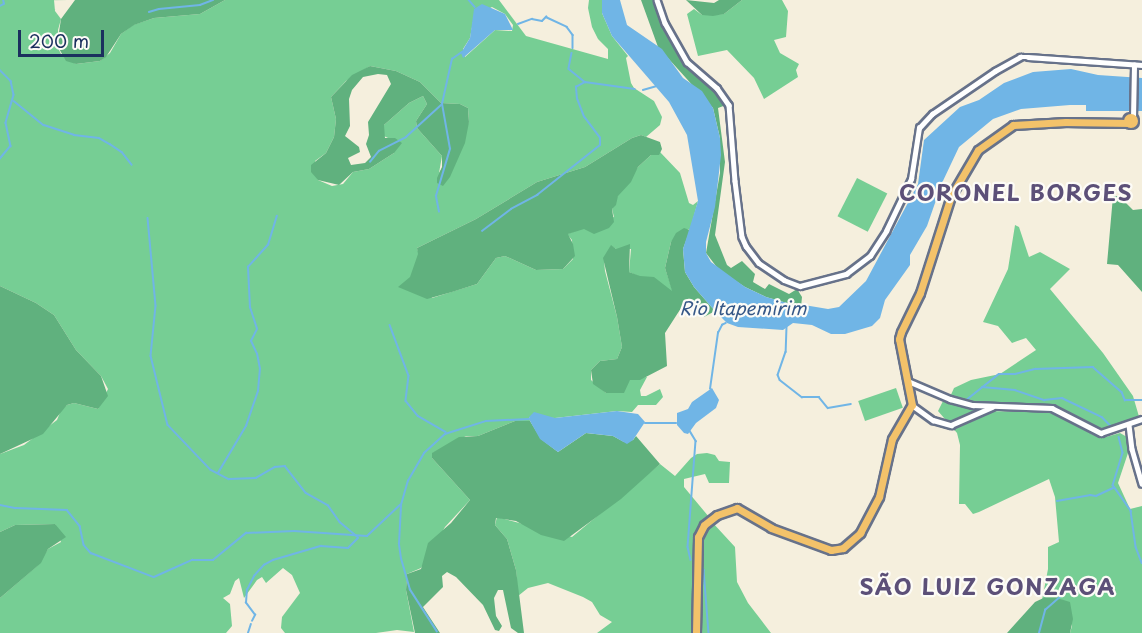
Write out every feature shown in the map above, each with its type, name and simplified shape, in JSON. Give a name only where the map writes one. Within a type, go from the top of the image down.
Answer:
[{"type":"main road","points":[[696,633],[697,545],[700,531],[709,520],[737,508],[764,525],[821,547],[839,550],[860,533],[879,497],[892,439],[912,405],[899,339],[920,293],[951,196],[978,150],[1013,125],[1132,120]]},
{"type":"street","points":[[657,0],[664,23],[687,62],[717,88],[729,105],[735,181],[742,237],[746,246],[759,263],[789,283],[800,286],[846,274],[870,256],[883,237],[911,179],[919,129],[932,114],[984,78],[994,68],[1020,57],[1073,58],[1142,65]]},
{"type":"street","points":[[1132,120],[1134,65]]},
{"type":"street","points":[[908,381],[963,403],[1052,408],[1101,432],[1142,420]]},
{"type":"street","points":[[912,405],[933,420],[951,425],[980,411],[999,406]]},
{"type":"street","points":[[1129,425],[1142,484]]},
{"type":"green space","points":[[0,0],[54,0],[55,11],[61,19],[58,30],[59,50],[62,56],[76,64],[100,61],[110,53],[121,34],[133,25],[154,18],[200,14],[225,0],[499,0],[526,36],[608,59],[608,49],[598,39],[592,27],[588,8],[589,0],[602,0],[602,13],[612,36],[628,56],[626,58],[631,83],[634,88],[654,101],[662,117],[660,125],[646,137],[641,135],[632,138],[585,167],[537,182],[476,219],[417,248],[432,298],[477,284],[496,258],[505,256],[536,270],[563,269],[573,259],[572,240],[567,234],[614,217],[612,209],[618,195],[638,167],[651,155],[660,152],[680,173],[689,203],[693,205],[698,201],[690,230],[688,229],[671,242],[665,268],[673,292],[629,272],[631,249],[616,249],[611,246],[604,261],[622,347],[617,359],[600,361],[591,370],[591,380],[606,393],[633,378],[647,377],[640,390],[641,396],[660,389],[663,397],[656,405],[638,405],[632,412],[617,411],[555,418],[529,417],[530,421],[515,421],[478,436],[466,436],[433,453],[432,458],[470,500],[445,527],[421,568],[407,574],[406,590],[414,632],[397,630],[376,633],[285,633],[281,628],[282,617],[300,593],[292,575],[283,568],[266,583],[262,577],[257,580],[244,598],[239,578],[235,581],[230,594],[223,598],[230,604],[232,626],[226,633],[0,633],[0,598],[37,566],[48,549],[61,542],[55,524],[15,525],[0,532],[0,454],[24,445],[57,420],[61,410],[67,405],[74,403],[98,409],[108,389],[101,376],[76,350],[54,315],[36,303],[0,286]],"holes":[[[492,7],[505,14],[513,25],[512,31],[495,30],[465,57],[463,49],[470,38],[474,16]],[[370,66],[396,71],[420,82],[441,103],[460,104],[468,108],[469,122],[439,173],[442,156],[417,128],[416,121],[427,104],[423,96],[409,103],[384,125],[384,136],[390,139],[394,153],[369,169],[353,172],[343,184],[332,186],[318,180],[315,161],[326,153],[334,137],[336,119],[331,97],[346,81]]]},
{"type":"green space","points":[[75,0],[225,0],[200,14],[154,18],[134,25],[121,34],[106,57],[100,61],[76,64],[66,61],[57,45],[61,19]]},
{"type":"green space","points":[[641,0],[657,0],[667,32],[679,56],[718,94],[726,105],[718,108],[725,162],[715,235],[727,265],[731,268],[742,261],[755,274],[753,282],[765,289],[769,284],[789,294],[797,289],[802,297],[801,307],[766,297],[745,287],[719,270],[706,253],[720,173],[720,138],[713,108],[658,47]]},
{"type":"green space","points":[[686,0],[714,3],[719,0],[742,0],[724,14],[713,16],[702,15]]},
{"type":"green space","points":[[742,0],[782,0],[788,11],[786,37],[774,40],[780,53],[799,64],[796,70],[798,77],[764,99],[754,78],[727,50],[698,56],[687,14],[694,9],[702,15],[724,14]]},
{"type":"green space","points":[[370,66],[396,71],[420,82],[441,103],[460,104],[468,108],[469,122],[465,143],[450,177],[443,186],[437,183],[442,167],[442,156],[417,128],[416,121],[427,104],[423,96],[409,103],[384,125],[385,138],[395,138],[402,143],[394,153],[369,169],[353,172],[339,185],[318,180],[311,172],[311,165],[326,153],[334,137],[336,119],[331,97],[352,75]],"holes":[[[387,75],[391,84],[368,122],[369,135],[366,144],[371,157],[365,163],[351,165],[348,158],[360,152],[359,147],[345,136],[350,126],[349,99],[352,90],[363,77]]]},
{"type":"green space","points":[[641,135],[660,142],[662,149],[659,155],[651,155],[638,167],[631,182],[618,196],[616,205],[612,209],[614,222],[609,228],[594,234],[584,229],[568,234],[575,256],[563,269],[536,270],[505,256],[496,258],[477,284],[452,292],[427,299],[398,287],[410,277],[418,254],[417,248],[476,219],[537,182],[585,167],[632,138]]},
{"type":"green space","points":[[857,178],[887,193],[868,232],[837,216]]},
{"type":"green space","points":[[1113,196],[1119,196],[1133,210],[1142,209],[1142,292],[1118,265],[1107,264]]},
{"type":"green space","points":[[1015,225],[1019,227],[1029,257],[1040,252],[1070,269],[1050,289],[1103,353],[1133,396],[1140,420],[1111,431],[1098,431],[1060,410],[966,404],[950,397],[954,388],[971,380],[1000,374],[1036,350],[1026,338],[1012,343],[998,326],[983,322],[1008,269]]},
{"type":"green space","points":[[684,228],[690,230],[683,249],[685,272],[694,287],[715,311],[704,317],[694,303],[683,305],[665,333],[667,366],[640,380],[630,380],[624,393],[606,393],[593,384],[591,370],[600,361],[617,359],[622,347],[603,258],[611,245],[616,249],[630,244],[629,272],[654,277],[672,291],[665,268],[671,242],[676,233]]},
{"type":"green space","points":[[0,286],[36,303],[54,315],[76,350],[101,376],[108,396],[98,409],[74,403],[67,405],[43,434],[0,454]]},
{"type":"green space","points":[[896,388],[903,408],[865,421],[858,401]]},
{"type":"green space","points":[[944,399],[976,411],[1047,412],[1066,418],[1093,435],[1106,437],[1120,433],[1127,437],[1130,447],[1118,483],[1130,509],[1142,506],[1142,633],[1070,633],[1072,626],[1064,601],[1054,594],[1042,600],[1048,569],[1048,547],[1059,542],[1055,497],[1049,479],[973,514],[965,504],[959,504],[960,445],[957,433],[938,411]]},
{"type":"green space","points":[[515,421],[530,421],[541,439],[558,452],[586,433],[613,436],[624,442],[633,440],[636,436],[660,464],[621,499],[564,541],[541,535],[516,521],[496,518],[495,525],[507,539],[516,570],[524,633],[518,633],[511,628],[503,590],[498,590],[494,598],[496,616],[502,626],[499,631],[495,630],[483,605],[456,577],[447,572],[442,576],[443,587],[423,607],[440,633],[415,633],[406,590],[407,574],[421,569],[428,543],[451,523],[470,500],[432,458],[432,453],[459,437],[478,436]]},
{"type":"green space","points":[[697,454],[715,455],[719,461],[730,462],[729,483],[709,483],[705,474],[684,479],[684,487],[709,517],[696,535],[693,633],[597,633],[612,622],[600,615],[592,602],[583,597],[548,583],[528,588],[518,596],[516,570],[507,539],[495,525],[497,517],[572,537],[660,464],[675,476],[691,458]]},
{"type":"green space","points":[[712,522],[735,547],[737,582],[748,603],[771,633],[700,633],[700,539],[706,527]]},
{"type":"green space","points":[[55,524],[66,537],[48,549],[41,563],[0,598],[0,532],[15,525]]},
{"type":"green space","points":[[1054,593],[1057,598],[1070,602],[1073,619],[1070,633],[1007,633],[1035,602]]},
{"type":"water","name":"Rio Itapemirim","points":[[602,0],[620,0],[627,25],[662,49],[683,78],[702,91],[713,108],[720,138],[721,155],[715,207],[706,242],[706,253],[711,262],[745,287],[766,297],[801,307],[804,305],[828,309],[839,307],[866,281],[918,184],[924,140],[960,107],[979,100],[1004,83],[1033,72],[1071,69],[1098,75],[1142,78],[1142,111],[1086,111],[1086,105],[1070,105],[1021,109],[993,119],[959,147],[942,183],[927,226],[910,255],[910,265],[885,300],[880,318],[872,326],[845,334],[831,334],[812,325],[793,323],[783,330],[738,327],[727,323],[715,311],[694,287],[685,272],[683,249],[698,201],[687,135],[669,102],[612,36],[602,13]]},
{"type":"water","points":[[482,4],[505,14],[513,30],[495,30],[463,58],[461,53],[470,38],[474,9]]},
{"type":"water","points":[[712,388],[719,400],[716,408],[696,423],[688,434],[684,433],[677,425],[677,413],[688,409],[692,402]]},
{"type":"water","points":[[617,411],[638,414],[645,422],[633,440],[627,444],[613,436],[586,433],[558,452],[540,439],[529,417],[534,412],[555,418]]},
{"type":"waterway","points":[[0,6],[4,4],[3,0]]},
{"type":"waterway","points":[[149,12],[200,5],[213,0]]},
{"type":"waterway","points":[[469,0],[475,7]]},
{"type":"waterway","points":[[518,24],[532,19],[542,21],[546,17],[567,27],[573,35],[573,48]]},
{"type":"waterway","points":[[439,212],[436,196],[450,149],[442,104],[452,59],[462,52]]},
{"type":"waterway","points":[[572,53],[569,69],[585,82],[635,89]]},
{"type":"waterway","points":[[0,70],[11,81],[14,95],[6,123],[11,146],[0,159]]},
{"type":"waterway","points":[[482,231],[511,209],[537,195],[600,145],[600,138],[584,117],[577,99],[576,87],[585,82]]},
{"type":"waterway","points":[[643,90],[657,86]]},
{"type":"waterway","points":[[14,101],[44,125],[74,135],[99,138],[122,152],[132,165]]},
{"type":"waterway","points":[[370,162],[379,151],[406,137],[441,105]]},
{"type":"waterway","points":[[218,473],[246,426],[258,391],[260,369],[251,341],[257,329],[250,308],[248,267],[268,245],[277,216]]},
{"type":"waterway","points":[[148,218],[156,306],[151,356],[168,425],[211,470],[229,479],[256,478],[275,467],[285,466],[306,493],[328,505],[340,522],[358,537]]},
{"type":"waterway","points":[[710,389],[718,333],[722,325],[726,323]]},
{"type":"waterway","points":[[390,325],[409,376],[406,401],[418,416],[446,432]]},
{"type":"waterway","points":[[787,327],[786,352],[778,375],[780,380],[802,397],[819,397],[828,408],[851,404]]},
{"type":"waterway","points":[[965,401],[999,374],[1015,374],[1035,369],[1093,367],[1122,392],[1125,400],[1142,400]]},
{"type":"waterway","points":[[982,387],[1015,390],[1044,400],[1062,398],[1102,417],[1112,427]]},
{"type":"waterway","points":[[437,632],[410,590],[401,559],[399,544],[401,505],[408,481],[424,453],[445,434],[486,421],[529,419]]},
{"type":"waterway","points":[[645,423],[676,423]]},
{"type":"waterway","points":[[690,431],[696,441],[688,547],[691,560]]},
{"type":"waterway","points":[[1119,437],[1123,453],[1113,485],[1131,511],[1136,547],[1142,563]]},
{"type":"waterway","points":[[1057,501],[1096,496],[1113,488]]},
{"type":"waterway","points":[[0,505],[16,508],[67,510],[80,526],[84,545],[91,553],[154,577],[192,560],[213,560],[246,533],[294,531],[367,536],[400,505]]},
{"type":"waterway","points":[[252,621],[255,615],[246,603],[247,590],[254,576],[264,565],[273,560],[321,546],[348,548],[358,538]]},
{"type":"waterway","points":[[701,565],[704,570],[709,633]]},
{"type":"waterway","points":[[1039,633],[1045,610],[1060,597]]},
{"type":"waterway","points":[[248,633],[251,624]]},
{"type":"district","name":"CORONEL BORGES","points":[[1016,192]]},
{"type":"district","name":"SÃO LUIZ GONZAGA","points":[[988,586]]}]
